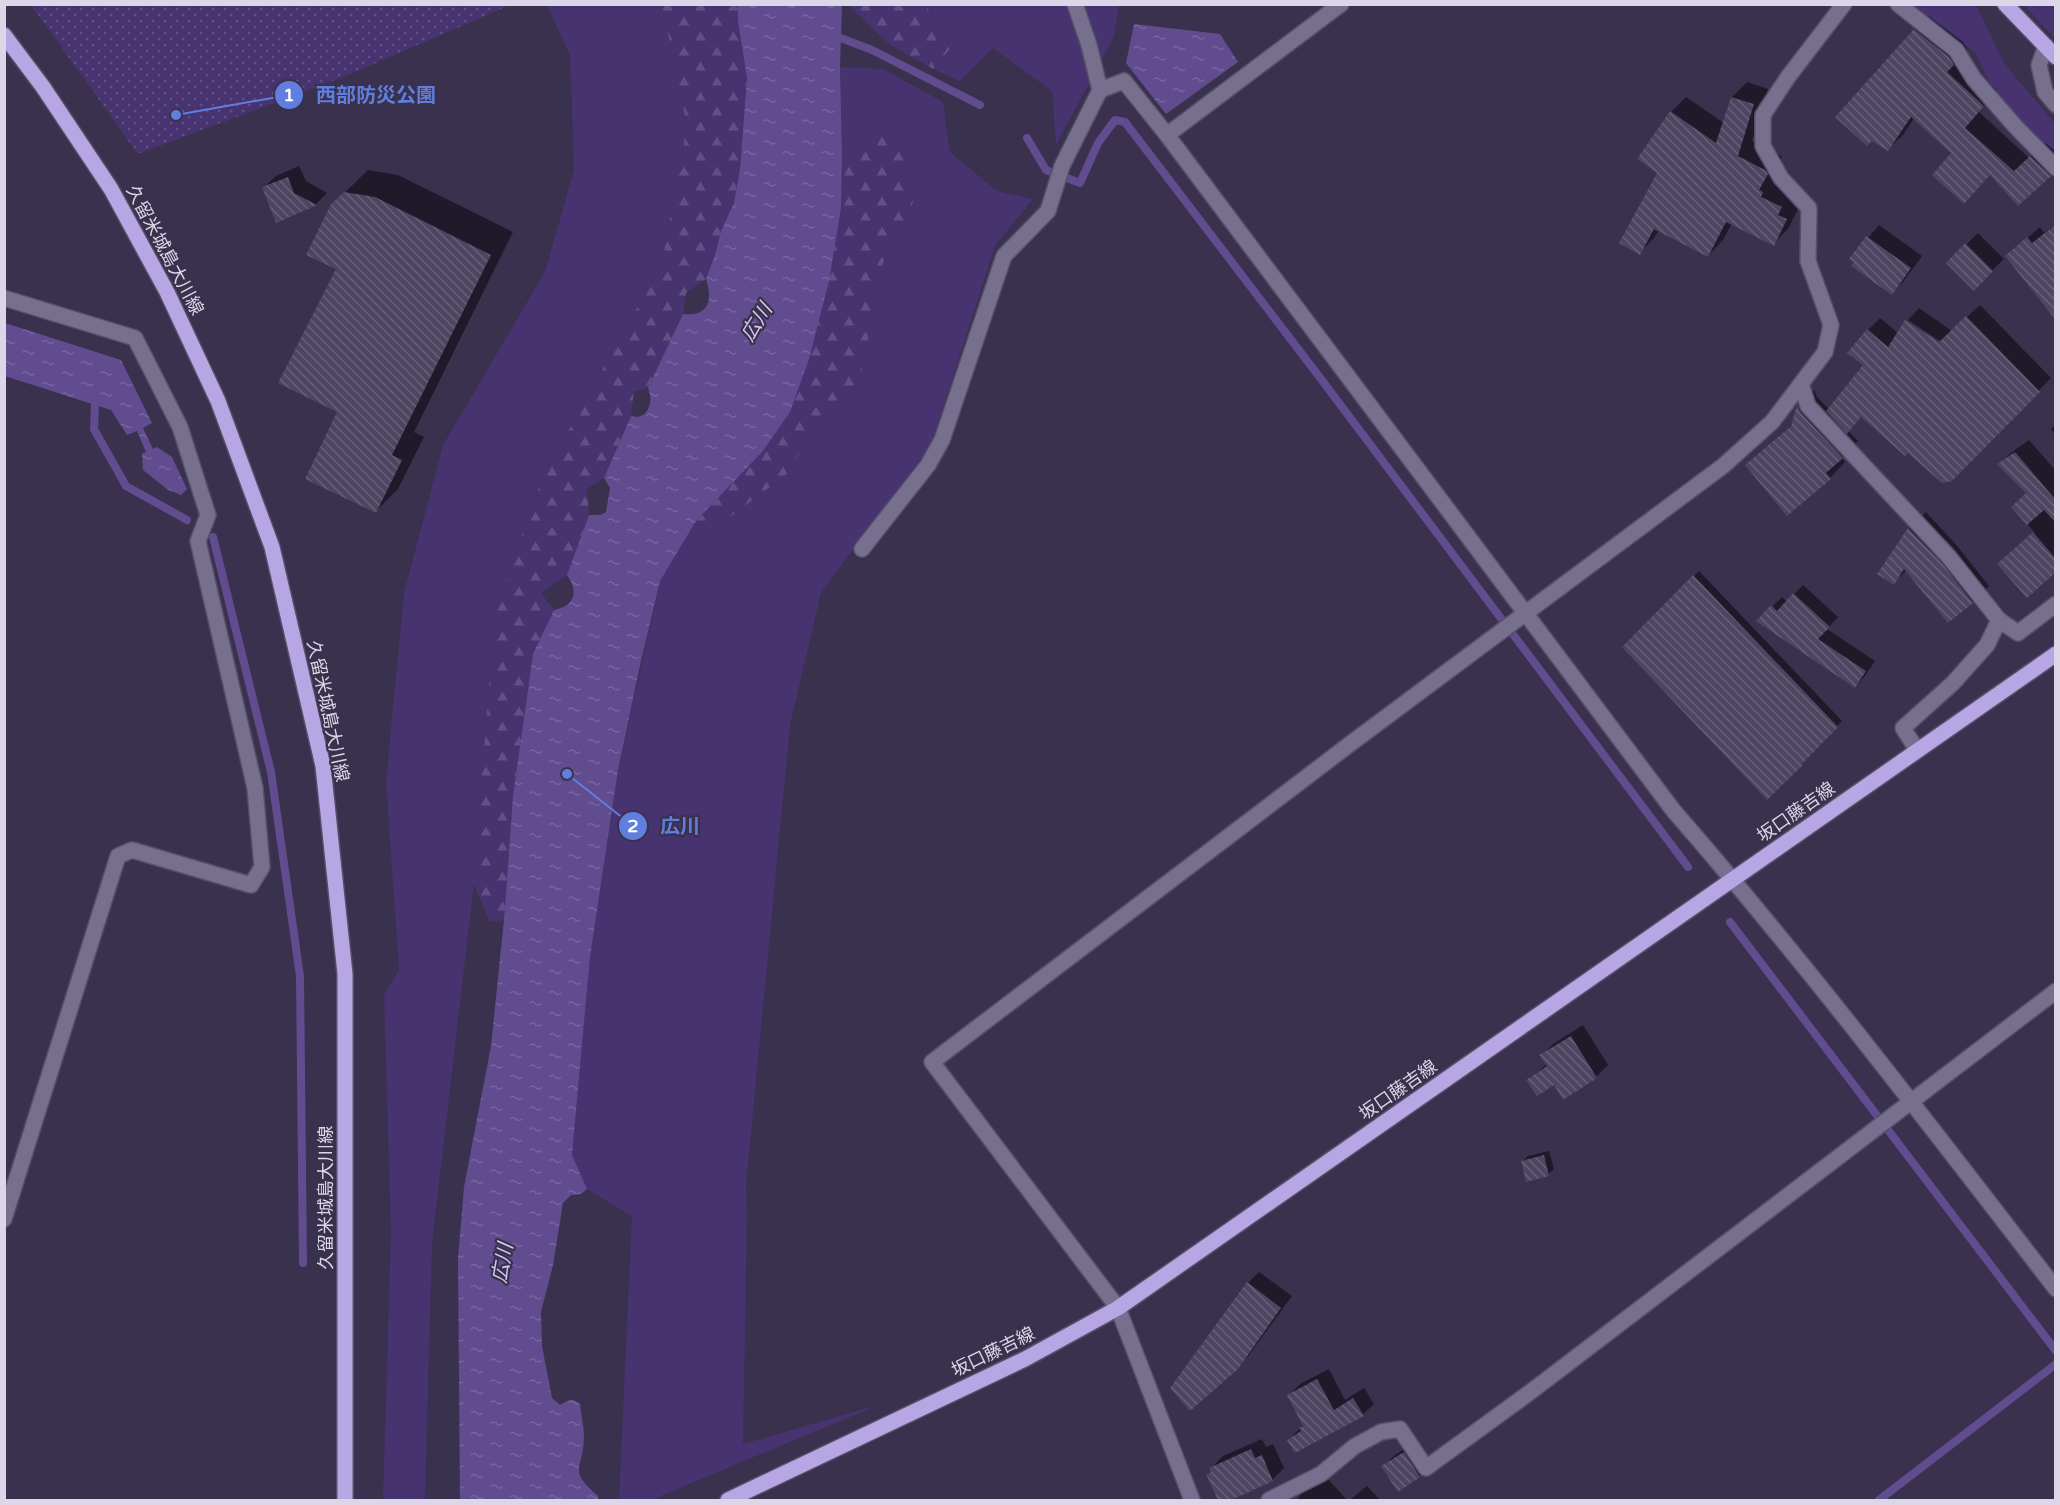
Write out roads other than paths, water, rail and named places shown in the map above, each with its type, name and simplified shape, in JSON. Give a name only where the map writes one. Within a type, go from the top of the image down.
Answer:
[{"type":"main road","points":[[2005,4],[2050,51]]},
{"type":"main road","name":"久留米城島大川線","points":[[4,35],[43,87],[111,189],[167,292],[218,401],[272,547],[323,765],[345,974],[345,1500]]},
{"type":"main road","name":"坂口藤吉線","points":[[728,1500],[1025,1359],[1118,1308],[2055,654]]},
{"type":"street","points":[[862,549],[928,465],[942,440],[1004,256],[1048,212],[1062,166],[1100,90],[1089,45],[1074,4]]},
{"type":"street","points":[[1167,135],[1341,4]]},
{"type":"street","points":[[1192,1500],[1118,1308],[932,1062],[1340,751],[1723,466],[1772,422],[1825,352],[1831,325],[1808,261],[1809,208],[1780,178],[1763,146],[1762,115],[1844,4]]},
{"type":"street","points":[[1898,4],[1956,50],[1974,79],[2055,168]]},
{"type":"street","points":[[2050,51],[2039,65],[2045,92],[2055,105]]},
{"type":"street","points":[[1100,90],[1124,81],[1167,135],[1523,616],[1673,810],[1733,880],[1911,1101],[2055,1288]]},
{"type":"street","points":[[4,298],[135,338],[180,427],[208,515],[198,541],[255,788],[262,867],[251,885],[132,850],[118,856],[4,1219]]},
{"type":"street","points":[[1801,384],[1809,406],[1949,557],[1999,620],[2018,633],[2055,604]]},
{"type":"street","points":[[1917,750],[1903,728],[1960,676],[1987,645],[1999,620]]},
{"type":"street","points":[[1269,1500],[1321,1474],[1355,1446],[1381,1432],[1400,1429],[1426,1468],[1533,1390],[2055,991]]},
{"type":"water","points":[[738,5],[842,5],[841,208],[829,281],[809,359],[790,412],[762,452],[696,521],[660,581],[618,770],[590,957],[572,1155],[587,1189],[581,1194],[571,1195],[563,1203],[553,1265],[541,1312],[542,1346],[552,1398],[560,1405],[570,1400],[575,1400],[580,1404],[584,1437],[579,1469],[583,1480],[598,1496],[598,1500],[460,1500],[458,1258],[464,1187],[491,1046],[504,920],[513,796],[533,654],[554,610],[571,602],[574,592],[567,575],[589,515],[600,515],[606,512],[610,488],[604,478],[631,416],[638,417],[647,411],[650,404],[648,388],[683,314],[699,313],[704,310],[709,300],[706,279],[721,231],[734,203],[740,169],[747,78],[738,22]]},
{"type":"water","points":[[1134,24],[1220,34],[1238,62],[1166,114],[1126,63]]},
{"type":"water","points":[[5,323],[121,360],[152,423],[143,428],[153,449],[157,447],[172,457],[187,489],[181,495],[168,490],[143,470],[142,454],[146,452],[137,431],[127,435],[111,410],[5,376]]},
{"type":"waterway","points":[[833,35],[872,50],[980,105]]},
{"type":"waterway","points":[[1027,138],[1046,170],[1080,183],[1098,143],[1115,120],[1125,122],[1688,867]]},
{"type":"waterway","points":[[95,405],[94,429],[126,486],[187,520]]},
{"type":"waterway","points":[[213,537],[271,772],[300,976],[303,1263]]},
{"type":"waterway","points":[[1730,922],[2056,1351]]},
{"type":"waterway","points":[[1879,1500],[2056,1364]]},
{"type":"place","name":"西部防災公園","points":[[176,115]]},
{"type":"place","name":"広川","points":[[567,774]]}]
